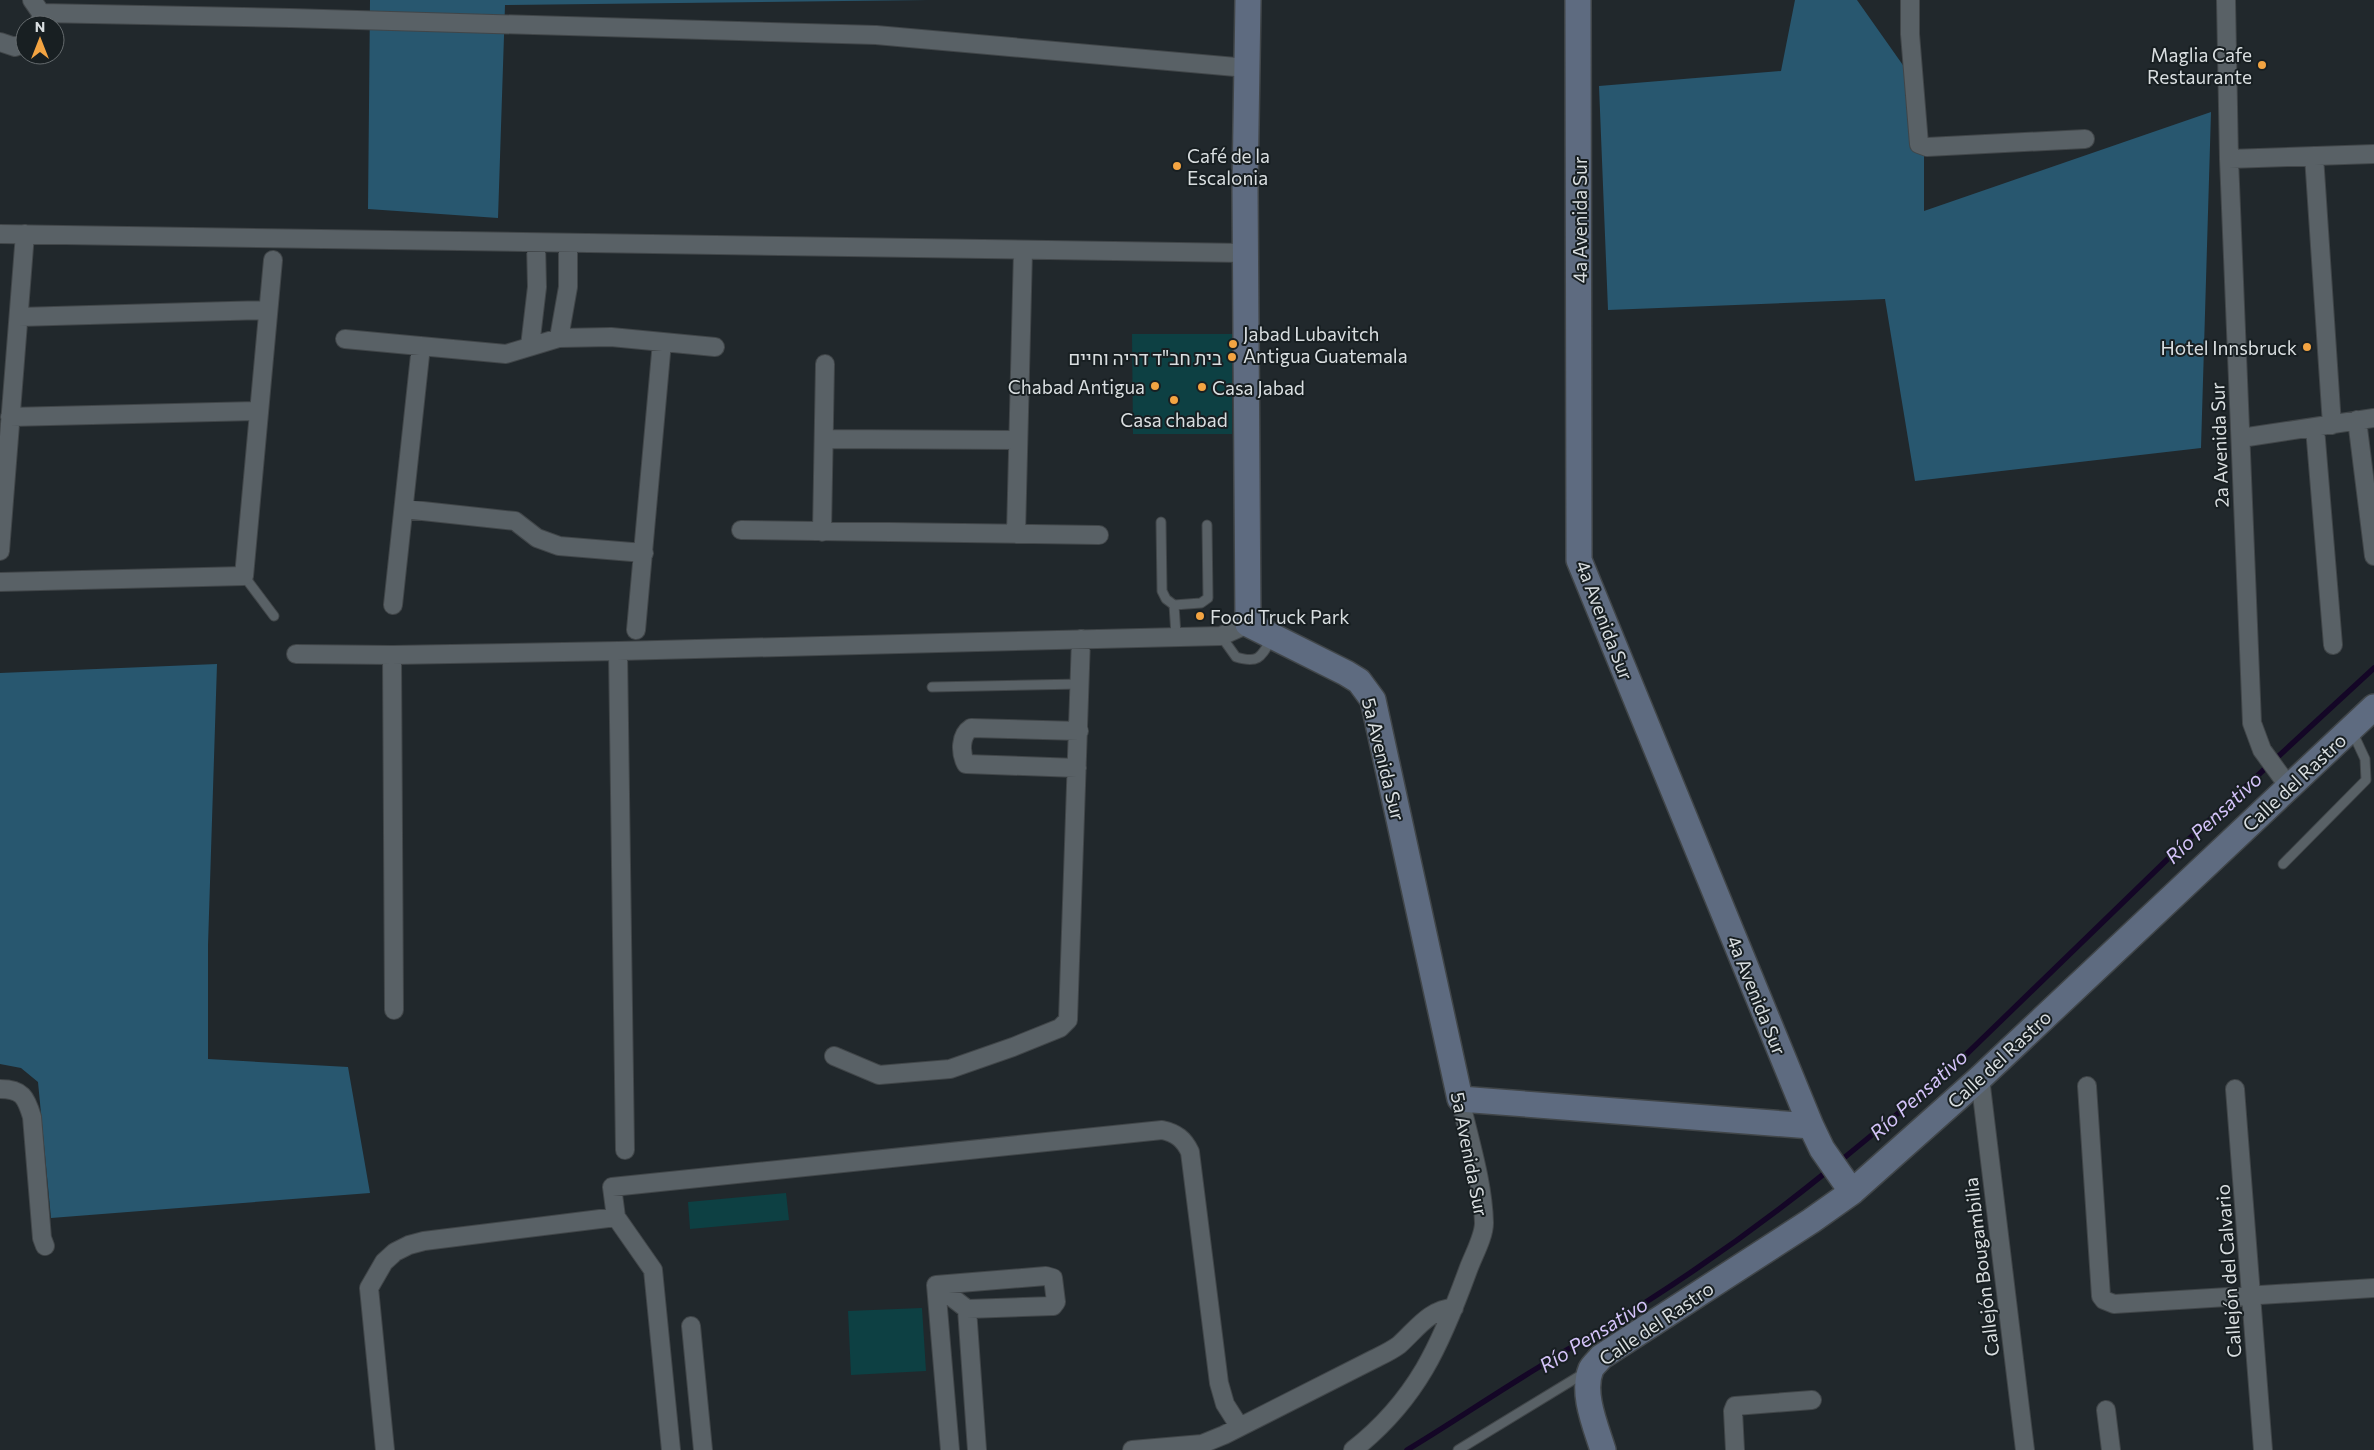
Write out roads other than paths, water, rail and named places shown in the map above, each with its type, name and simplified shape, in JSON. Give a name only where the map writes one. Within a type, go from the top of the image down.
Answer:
[{"type":"street","points":[[296,654],[392,655],[618,651],[1221,636],[1248,624],[1246,253],[1248,0]]},
{"type":"street","name":"4a Avenida Sur","points":[[1578,0],[1579,560],[1800,1120],[1847,1186]]},
{"type":"street","points":[[1910,0],[1910,34],[1919,144],[1927,147],[2085,139]]},
{"type":"street","name":"2a Avenida Sur","points":[[2226,0],[2229,159],[2252,723],[2262,750],[2284,781]]},
{"type":"street","points":[[38,13],[309,18],[876,35],[1247,68]]},
{"type":"street","points":[[0,42],[15,47]]},
{"type":"street","points":[[2229,159],[2374,154]]},
{"type":"street","points":[[2314,156],[2323,427],[2333,645]]},
{"type":"street","points":[[0,234],[1246,253]]},
{"type":"street","points":[[0,551],[25,234]]},
{"type":"street","points":[[530,346],[537,287],[536,243]]},
{"type":"street","points":[[559,338],[568,287],[568,244]]},
{"type":"street","points":[[1016,534],[1023,251]]},
{"type":"street","points":[[0,582],[244,576],[273,260]]},
{"type":"street","points":[[18,317],[268,310]]},
{"type":"street","points":[[345,339],[506,354],[559,338],[611,336],[715,347]]},
{"type":"street","points":[[636,630],[662,342]]},
{"type":"street","points":[[393,605],[421,346]]},
{"type":"street","points":[[822,532],[824,364]]},
{"type":"street","points":[[10,417],[259,411]]},
{"type":"street","points":[[2240,438],[2323,427],[2365,419],[2374,556]]},
{"type":"street","points":[[824,439],[1018,440]]},
{"type":"street","points":[[404,509],[515,521],[538,538],[559,546],[644,553]]},
{"type":"street","points":[[741,530],[1099,536]]},
{"type":"street","name":"5a Avenida Sur","points":[[1248,624],[1359,681],[1373,700],[1479,1186],[1484,1225],[1454,1308],[1436,1350],[1417,1384],[1385,1421],[1353,1450]]},
{"type":"street","points":[[834,1056],[880,1075],[950,1068],[1021,1044],[1060,1028],[1068,1020],[1081,639]]},
{"type":"street","points":[[618,651],[625,1150]]},
{"type":"street","points":[[392,655],[394,1010]]},
{"type":"street","name":"Calle del Rastro","points":[[1591,1368],[1601,1357],[1811,1221],[1847,1186],[1980,1078],[2284,781],[2351,729],[2374,707]]},
{"type":"street","points":[[1077,768],[966,764],[963,758],[963,737],[965,732],[971,728],[1079,731]]},
{"type":"street","name":"Callejón Bougambilia","points":[[1980,1078],[2025,1450]]},
{"type":"street","points":[[2087,1086],[2101,1296],[2104,1300],[2114,1304],[2374,1288]]},
{"type":"street","points":[[0,1089],[12,1089],[21,1093],[28,1104],[32,1117],[42,1238],[45,1246]]},
{"type":"street","name":"Callejón del Calvario","points":[[2235,1089],[2250,1297],[2264,1450]]},
{"type":"street","points":[[1460,1099],[1800,1120]]},
{"type":"street","points":[[671,1450],[653,1270],[616,1217],[612,1187],[1155,1130],[1170,1131],[1182,1139],[1190,1152],[1219,1384],[1225,1404],[1239,1426]]},
{"type":"street","points":[[385,1450],[369,1288],[384,1262],[396,1252],[409,1245],[424,1241],[616,1217]]},
{"type":"street","points":[[1046,1276],[1053,1278],[1055,1283],[1056,1302],[1053,1306],[967,1309],[936,1285],[1046,1276]]},
{"type":"street","points":[[936,1285],[950,1450]]},
{"type":"street","points":[[1132,1450],[1202,1444],[1382,1355],[1397,1346],[1432,1314],[1444,1308],[1454,1308]]},
{"type":"street","points":[[967,1309],[977,1450]]},
{"type":"street","points":[[691,1326],[703,1450]]},
{"type":"street","points":[[1591,1368],[1588,1383],[1589,1400],[1603,1450]]},
{"type":"street","points":[[1735,1450],[1733,1411],[1735,1406],[1812,1400]]},
{"type":"street","points":[[2106,1410],[2111,1450]]},
{"type":"lane","points":[[1161,522],[1162,591],[1166,599],[1174,605],[1201,603],[1208,598],[1207,525]]},
{"type":"lane","points":[[244,576],[274,616]]},
{"type":"lane","points":[[1174,605],[1176,636]]},
{"type":"lane","points":[[1221,636],[1236,657],[1250,661],[1261,656],[1273,636]]},
{"type":"lane","points":[[932,687],[1080,684]]},
{"type":"lane","points":[[2283,864],[2366,780],[2365,759],[2356,736],[2351,729]]},
{"type":"lane","points":[[1458,1450],[1534,1401],[1591,1368]]},
{"type":"waterway","name":"Río Pensativo","points":[[1839,1162],[1946,1074],[2178,849],[2374,668]]},
{"type":"waterway","name":"Río Pensativo","points":[[1407,1450],[1522,1377],[1619,1319],[1717,1255],[1830,1169]]},
{"type":"place","name":"Maglia Cafe Restaurante","points":[[2262,65]]},
{"type":"place","name":"Café de la Escalonia","points":[[1177,166]]},
{"type":"place","name":"Jabad Lubavitch Antigua Guatemala","points":[[1233,344]]},
{"type":"place","name":"Hotel Innsbruck","points":[[2307,347]]},
{"type":"place","name":"בית חב\"ד דריה וחיים","points":[[1232,357]]},
{"type":"place","name":"Chabad Antigua","points":[[1155,386]]},
{"type":"place","name":"Casa Jabad","points":[[1202,387]]},
{"type":"place","name":"Casa chabad","points":[[1174,400]]},
{"type":"place","name":"Food Truck Park","points":[[1200,616]]}]
